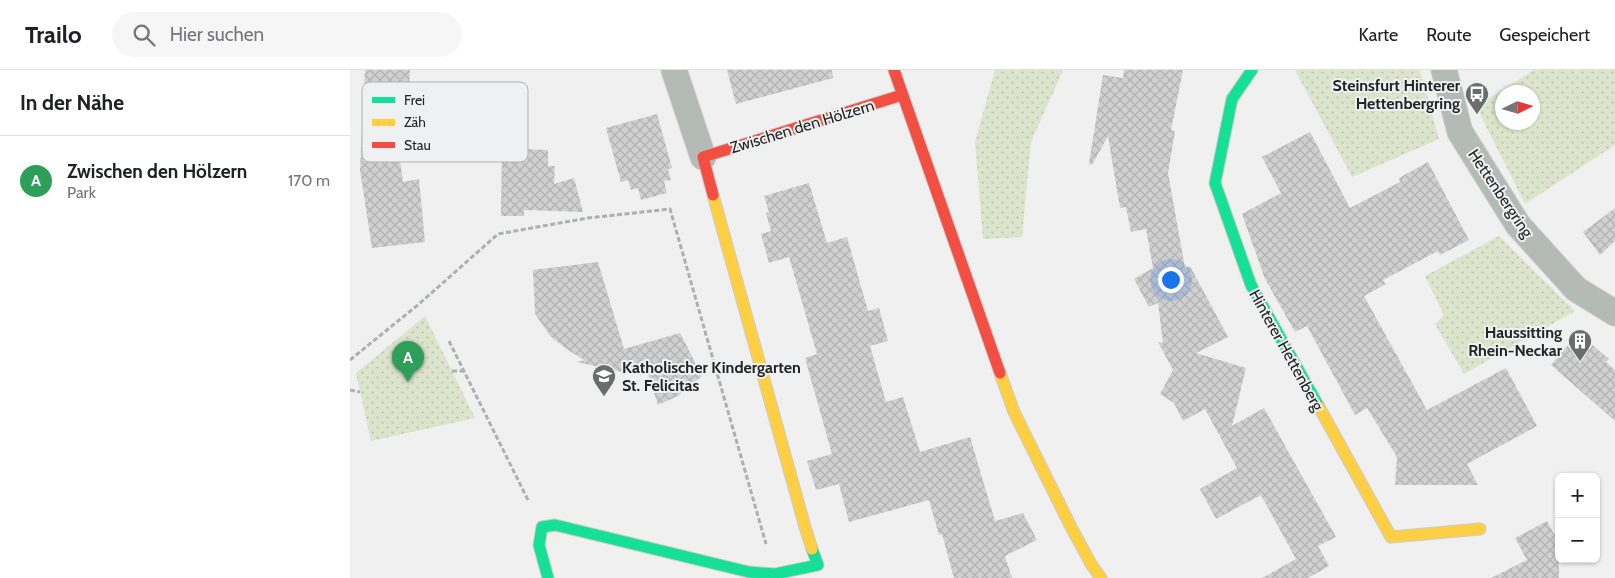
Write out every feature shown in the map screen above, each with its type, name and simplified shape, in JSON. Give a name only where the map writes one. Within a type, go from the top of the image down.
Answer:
[{"type":"street","points":[[548,578],[539,544],[542,527],[555,525],[749,572],[775,574],[819,572],[703,157],[674,70]]},
{"type":"street","points":[[894,70],[1014,412],[1070,525],[1091,564],[1101,578]]},
{"type":"street","name":"Hinterer Hettenberg","points":[[1252,70],[1232,98],[1215,183],[1252,286],[1391,537],[1480,529]]},
{"type":"street","name":"Hettenbergring","points":[[1444,70],[1460,132],[1518,225],[1576,289],[1615,313]]},
{"type":"street","name":"Zwischen den Hölzern","points":[[703,157],[902,95]]},
{"type":"path","points":[[350,360],[419,304],[498,234],[588,218],[670,209],[775,574]]},
{"type":"path","points":[[449,341],[542,527]]},
{"type":"path","points":[[452,371],[464,371]]},
{"type":"path","points":[[350,390],[360,392]]},
{"type":"green space","points":[[995,70],[1063,70],[1031,142],[1022,237],[983,239],[975,142]]},
{"type":"green space","points":[[1295,70],[1420,70],[1439,139],[1352,177]]},
{"type":"green space","points":[[1534,70],[1615,70],[1615,145],[1525,204],[1476,106],[1495,94],[1495,130],[1540,130],[1540,85],[1510,85]]},
{"type":"green space","points":[[1499,236],[1575,311],[1464,374],[1435,324],[1444,315],[1425,276]]},
{"type":"green space","points":[[425,316],[475,418],[371,441],[356,373]]},
{"type":"building","points":[[365,70],[410,70],[409,82],[364,82]]},
{"type":"building","points":[[727,70],[832,70],[833,78],[736,104]]},
{"type":"building","points":[[1124,70],[1183,70],[1171,130],[1175,131],[1168,173],[1185,268],[1190,266],[1228,337],[1196,353],[1246,368],[1232,426],[1264,408],[1336,537],[1318,546],[1329,566],[1308,578],[1262,578],[1296,559],[1261,495],[1216,519],[1200,489],[1237,468],[1205,409],[1183,421],[1174,403],[1160,394],[1173,370],[1158,342],[1163,343],[1158,303],[1149,307],[1134,279],[1153,268],[1146,229],[1131,232],[1126,207],[1120,208],[1108,136],[1092,165],[1089,164],[1103,75],[1123,78]]},
{"type":"building","points":[[657,114],[672,168],[668,169],[671,180],[664,181],[667,193],[641,200],[638,188],[631,190],[628,180],[621,182],[606,128]]},
{"type":"building","points":[[362,130],[362,162],[400,162],[403,182],[419,179],[425,242],[372,248],[360,170]]},
{"type":"building","points":[[1310,132],[1350,208],[1400,182],[1399,178],[1428,162],[1469,240],[1440,255],[1438,251],[1383,280],[1386,284],[1364,296],[1427,410],[1506,368],[1537,426],[1467,464],[1478,485],[1395,485],[1397,457],[1367,408],[1355,415],[1307,326],[1295,332],[1265,279],[1242,214],[1281,193],[1262,157]]},
{"type":"building","points":[[528,149],[548,150],[548,166],[555,166],[554,184],[574,178],[583,212],[524,210],[524,216],[501,216],[502,162],[528,162]]},
{"type":"building","points":[[809,183],[827,243],[847,237],[868,311],[879,308],[888,341],[870,346],[886,402],[903,397],[920,452],[970,437],[995,521],[1023,513],[1037,540],[1005,556],[1012,578],[954,578],[942,534],[939,535],[929,500],[849,522],[839,484],[816,490],[807,461],[832,454],[805,358],[817,354],[789,257],[769,263],[761,234],[771,231],[766,213],[769,212],[764,196]]},
{"type":"building","points":[[1615,208],[1615,241],[1600,255],[1583,232]]},
{"type":"building","points":[[598,262],[624,349],[680,333],[702,376],[678,396],[658,405],[648,374],[630,372],[631,374],[577,362],[584,360],[551,337],[535,314],[533,270]]},
{"type":"building","name":"Haussitting Rhein-Neckar","points":[[1578,333],[1609,359],[1606,362],[1615,370],[1615,421],[1551,365]]},
{"type":"building","points":[[1547,521],[1555,536],[1555,563],[1559,563],[1559,578],[1491,578],[1527,560],[1515,538]]},
{"type":"traffic: fast","points":[[1252,70],[1232,99],[1215,183],[1251,285],[1319,407]]},
{"type":"traffic: fast","points":[[548,578],[539,545],[542,527],[555,525],[749,572],[775,574],[818,565],[812,549]]},
{"type":"traffic: slow","points":[[713,195],[812,549]]},
{"type":"traffic: slow","points":[[1000,373],[1014,412],[1070,525],[1091,564],[1101,578]]},
{"type":"traffic: slow","points":[[1319,407],[1391,537],[1480,529]]},
{"type":"traffic: jam","points":[[894,70],[1000,373]]},
{"type":"traffic: jam","points":[[713,195],[703,157],[902,95]]},
{"type":"place","name":"Steinsfurt Hinterer Hettenbergring","points":[[1477,115]]},
{"type":"place","name":"Haussitting Rhein-Neckar","points":[[1580,362]]},
{"type":"place","name":"Zwischen den Hölzern","points":[[408,382]]},
{"type":"place","name":"Katholischer Kindergarten St. Felicitas","points":[[604,397]]}]
